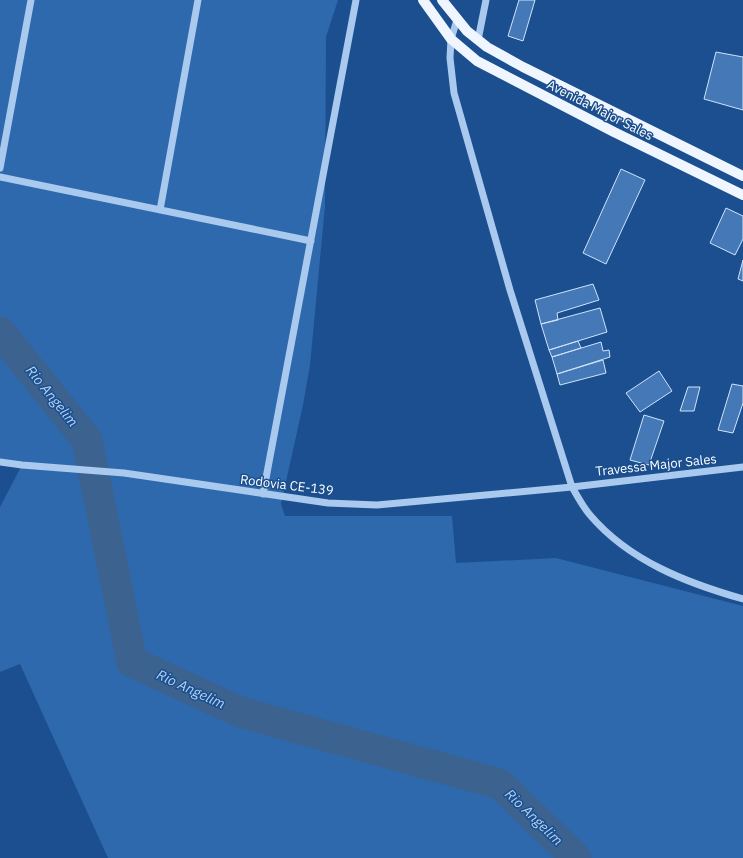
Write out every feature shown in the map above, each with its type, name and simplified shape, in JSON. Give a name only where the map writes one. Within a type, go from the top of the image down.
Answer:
[{"type":"main road","name":"Avenida Major Sales","points":[[423,0],[451,39],[477,61],[743,195]]},
{"type":"main road","name":"Avenida Major Sales","points":[[442,0],[467,31],[487,47],[523,67],[743,176]]},
{"type":"street","points":[[0,168],[31,0]]},
{"type":"street","points":[[160,210],[198,0]]},
{"type":"street","points":[[263,494],[356,0]]},
{"type":"street","points":[[478,40],[486,0]]},
{"type":"street","points":[[457,20],[451,39],[450,58],[454,93],[510,290],[572,487],[590,514],[603,529],[639,557],[704,588],[743,599]]},
{"type":"street","points":[[0,177],[311,241]]},
{"type":"street","name":"Rodovia CE-139","points":[[0,462],[124,473],[328,503],[377,505],[572,487]]},
{"type":"street","name":"Travessa Major Sales","points":[[572,487],[743,467]]},
{"type":"shaded area","points":[[0,0],[338,0],[326,37],[325,206],[310,365],[303,405],[281,504],[285,516],[452,516],[456,563],[556,558],[743,606],[743,858],[108,858],[20,664],[0,672],[0,507],[22,465],[0,462]]},
{"type":"building","points":[[519,0],[535,0],[523,41],[508,36]]},
{"type":"building","points":[[716,52],[743,57],[743,110],[704,99]]},
{"type":"building","points":[[621,169],[645,180],[606,264],[583,253]]},
{"type":"building","points":[[726,208],[743,216],[743,239],[735,255],[710,243]]},
{"type":"building","points":[[743,260],[743,281],[738,279]]},
{"type":"building","points":[[593,284],[599,300],[557,313],[558,320],[541,324],[535,300]]},
{"type":"building","points":[[600,308],[607,332],[549,350],[541,324]]},
{"type":"building","points":[[578,341],[581,348],[552,357],[549,350]]},
{"type":"building","points":[[601,342],[603,351],[609,350],[610,357],[557,374],[552,357]]},
{"type":"building","points":[[603,360],[606,373],[560,385],[557,374]]},
{"type":"building","points":[[659,371],[672,391],[640,412],[626,393]]},
{"type":"building","points":[[732,384],[743,386],[743,403],[733,433],[718,430]]},
{"type":"building","points":[[688,387],[700,387],[694,411],[680,411]]},
{"type":"building","points":[[644,415],[664,421],[649,465],[630,460]]},
{"type":"waterway","name":"Rio Angelim","points":[[0,332],[87,440],[132,662],[240,712],[500,784],[576,858]]}]
